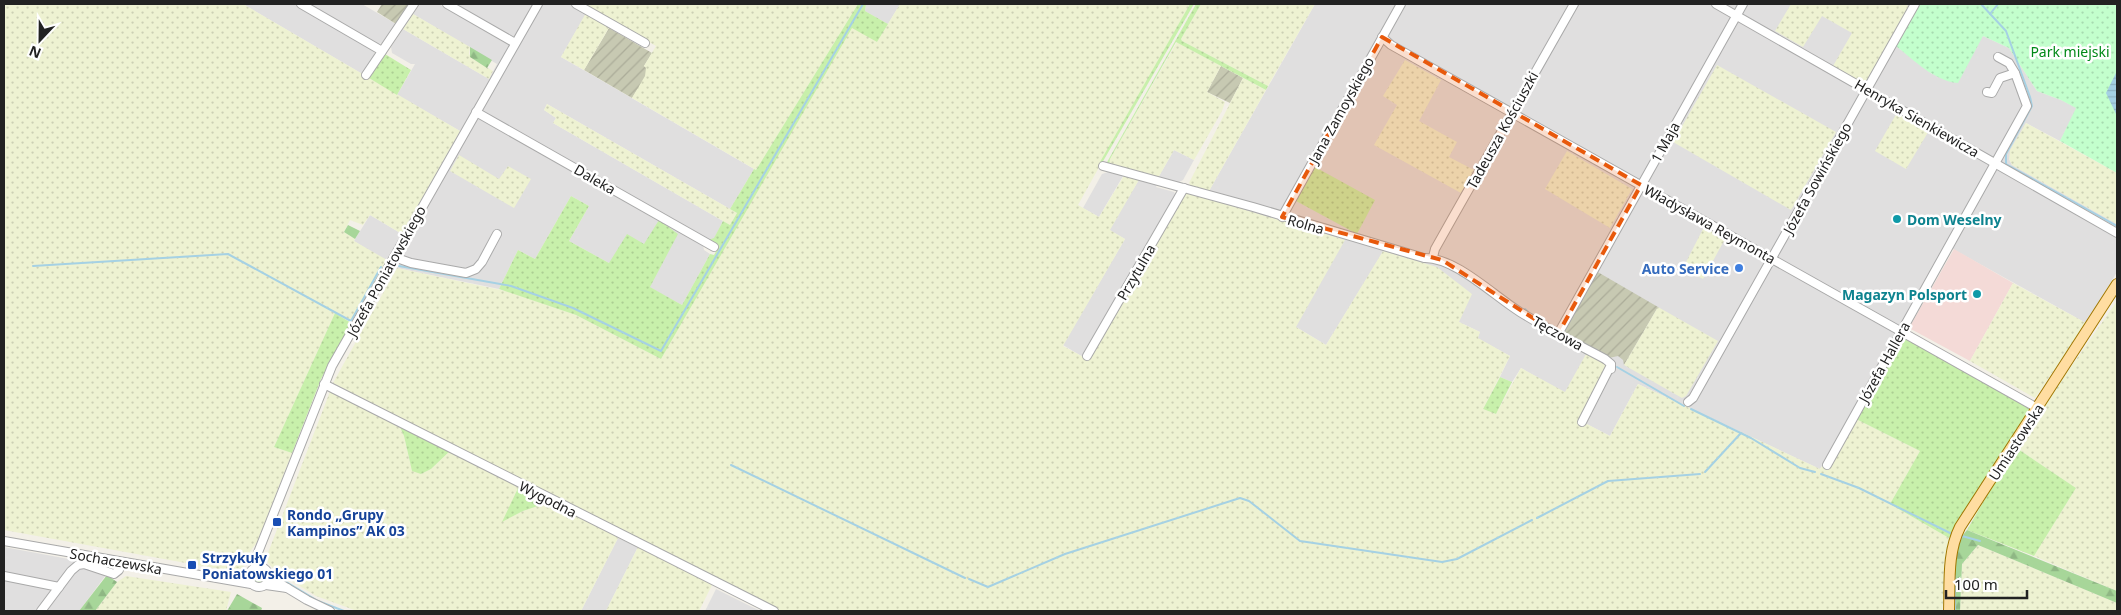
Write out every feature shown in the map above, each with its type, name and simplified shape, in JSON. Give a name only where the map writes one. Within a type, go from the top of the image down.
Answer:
[{"type":"main road","name":"Umiastowska","points":[[1949,611],[1951,557],[1955,538],[2117,284]]},
{"type":"street","points":[[301,4],[382,51]]},
{"type":"street","points":[[366,74],[414,4]]},
{"type":"street","points":[[447,4],[515,43]]},
{"type":"street","name":"Józefa Poniatowskiego","points":[[258,568],[260,549],[324,384],[538,4]]},
{"type":"street","points":[[576,4],[644,43]]},
{"type":"street","name":"Jana Zamoyskiego","points":[[1282,217],[1400,4]]},
{"type":"street","name":"Tadeusza Kościuszki","points":[[1433,257],[1435,249],[1574,4]]},
{"type":"street","name":"Henryka Sienkiewicza","points":[[1716,4],[2117,233]]},
{"type":"street","name":"1 Maja","points":[[1558,334],[1743,4]]},
{"type":"street","name":"Józefa Sowińskiego","points":[[1688,402],[1693,398],[1915,4]]},
{"type":"street","name":"Władysława Reymonta","points":[[1382,37],[1391,45],[2038,409]]},
{"type":"street","name":"Józefa Hallera","points":[[1827,465],[2027,106],[2015,73],[2009,63],[1998,57]]},
{"type":"street","points":[[1988,92],[1992,93],[2000,78],[2015,73]]},
{"type":"street","name":"Daleka","points":[[476,112],[714,247]]},
{"type":"street","name":"Rolna","points":[[1103,166],[1424,258],[1433,257],[1442,260],[1501,298]]},
{"type":"street","name":"Przytulna","points":[[1087,356],[1184,188]]},
{"type":"street","points":[[394,257],[411,263],[466,273],[476,269],[482,262],[497,234]]},
{"type":"street","name":"Tęczowa","points":[[1501,298],[1519,312],[1605,359],[1611,367],[1582,422]]},
{"type":"street","name":"Wygodna","points":[[324,384],[774,611]]},
{"type":"street","name":"Sochaczewska","points":[[4,541],[251,584]]},
{"type":"street","points":[[41,611],[71,571],[78,565],[84,564],[114,574],[119,570],[120,562]]},
{"type":"street","points":[[258,568],[266,570],[268,581],[258,588],[251,584],[249,575],[258,568]]},
{"type":"street","name":"Sochaczewska","points":[[228,580],[249,575]]},
{"type":"street","points":[[4,576],[59,587]]},
{"type":"street","points":[[268,581],[287,588],[315,605],[330,611]]},
{"type":"highlighted area","points":[[1382,37],[1641,185],[1558,334],[1442,260],[1282,217]]},
{"type":"shaded area","points":[[4,4],[243,4],[460,131],[402,234],[370,215],[363,225],[350,220],[344,232],[355,239],[354,241],[387,260],[351,323],[335,313],[274,447],[292,453],[257,542],[249,553],[242,570],[230,571],[4,530]]},
{"type":"shaded area","points":[[243,4],[296,4],[374,50],[375,55],[364,75]]},
{"type":"shaded area","points":[[308,4],[362,4],[396,24],[384,43],[378,44]]},
{"type":"shaded area","points":[[382,4],[410,4],[396,24],[377,12]]},
{"type":"shaded area","points":[[420,4],[439,4],[507,44],[511,37],[455,4],[569,4],[586,14],[561,57],[754,169],[730,209],[547,104],[544,110],[556,118],[553,123],[723,221],[714,239],[703,245],[704,250],[710,254],[682,305],[649,287],[677,234],[643,244],[609,263],[569,241],[589,206],[571,196],[535,259],[518,250],[499,289],[397,268],[354,241],[370,215],[402,234],[460,131],[397,95],[415,64],[411,64],[392,53],[391,47],[403,29],[489,79],[497,64],[413,14]]},
{"type":"shaded area","points":[[583,4],[858,4],[756,170],[632,98],[645,76],[646,68],[644,66],[656,46]]},
{"type":"shaded area","points":[[866,4],[900,4],[888,24],[865,11]]},
{"type":"shaded area","points":[[900,4],[1190,4],[1078,205],[1099,217],[1125,174],[1140,178],[1110,230],[1125,239],[1063,346],[1089,360],[1186,192],[1345,240],[1296,327],[1326,345],[1383,251],[1437,267],[1472,294],[1459,322],[1480,332],[1478,338],[1510,356],[1483,409],[1496,414],[1521,368],[1565,392],[1586,354],[1609,366],[1581,421],[1610,436],[1638,384],[1820,469],[1856,419],[1920,451],[1890,504],[1949,538],[1942,611],[777,611],[333,383],[397,268],[510,292],[576,315],[661,359],[852,27],[877,42]]},
{"type":"shaded area","points":[[1201,4],[1315,4],[1268,86],[1182,41],[1181,39]]},
{"type":"shaded area","points":[[1315,4],[1917,4],[1880,72],[1896,46],[1932,74],[1983,36],[2009,48],[2037,91],[2077,108],[2060,141],[2026,123],[2009,159],[2012,165],[2117,224],[2117,272],[2086,323],[1951,248],[1901,337],[1820,469],[1638,384],[1610,436],[1581,421],[1565,393],[1521,368],[1512,382],[1500,377],[1510,356],[1477,338],[1480,332],[1459,322],[1383,252],[1326,345],[1296,327],[1208,198],[1209,191]]},
{"type":"shaded area","points":[[1791,4],[1905,4],[1910,7],[1866,84],[1833,66],[1852,33],[1822,16],[1803,47],[1775,31]]},
{"type":"shaded area","points":[[586,13],[610,26],[584,70],[561,57]]},
{"type":"shaded area","points":[[413,14],[470,47],[469,54],[473,59],[493,71],[489,79],[403,29]]},
{"type":"shaded area","points":[[609,28],[652,53],[644,66],[647,68],[646,76],[632,98],[584,70]]},
{"type":"shaded area","points":[[1177,42],[1221,66],[1207,92],[1225,102],[1222,111],[1194,160],[1174,150],[1158,178],[1109,165],[1110,159]]},
{"type":"shaded area","points":[[1405,60],[1441,80],[1419,121],[1457,142],[1449,157],[1474,170],[1461,193],[1374,145],[1397,105],[1383,96]]},
{"type":"shaded area","points":[[1717,65],[1836,132],[1791,210],[1673,142]]},
{"type":"shaded area","points":[[1221,66],[1243,78],[1230,103],[1207,92]]},
{"type":"shaded area","points":[[1243,78],[1266,90],[1209,191],[1191,186],[1189,183]]},
{"type":"shaded area","points":[[547,104],[737,213],[730,225],[553,123],[556,118],[544,110]]},
{"type":"shaded area","points":[[1898,111],[1930,129],[1906,169],[1875,151]]},
{"type":"shaded area","points":[[2026,123],[2117,173],[2117,224],[2012,165],[2009,159],[2010,150]]},
{"type":"shaded area","points":[[1174,150],[1194,160],[1183,180],[1177,183],[1158,178]]},
{"type":"shaded area","points":[[1567,151],[1632,189],[1610,228],[1545,189]]},
{"type":"shaded area","points":[[459,155],[499,179],[508,166],[531,179],[514,208],[450,171]]},
{"type":"shaded area","points":[[1108,172],[1123,176],[1099,217],[1083,208],[1102,174]]},
{"type":"shaded area","points":[[1140,178],[1158,183],[1156,187],[1174,192],[1176,196],[1083,357],[1063,345],[1125,239],[1109,230]]},
{"type":"shaded area","points":[[1704,227],[1725,239],[1703,279],[1683,268]]},
{"type":"shaded area","points":[[1954,249],[2013,283],[1970,361],[1909,328]]},
{"type":"shaded area","points":[[1596,271],[1658,307],[1624,365],[1623,360],[1618,356],[1609,358],[1565,336],[1563,331]]},
{"type":"shaded area","points":[[2013,283],[2086,323],[2035,398],[1970,361]]},
{"type":"shaded area","points":[[2117,301],[2117,591],[2034,556],[2076,488],[2015,447]]},
{"type":"shaded area","points":[[1658,307],[1718,341],[1686,396],[1682,398],[1624,365]]},
{"type":"shaded area","points":[[331,389],[399,425],[404,436],[410,463],[421,474],[431,469],[450,451],[519,486],[503,521],[523,511],[550,502],[615,535],[618,538],[581,611],[357,611],[316,596],[277,572],[268,563],[266,558]]},
{"type":"shaded area","points":[[618,538],[638,547],[606,611],[581,611]]},
{"type":"shaded area","points":[[1978,545],[2117,603],[2117,611],[1960,611],[1962,564]]},
{"type":"shaded area","points":[[4,547],[112,567],[79,611],[4,611]]},
{"type":"shaded area","points":[[638,547],[711,583],[712,585],[699,611],[606,611]]},
{"type":"shaded area","points":[[126,576],[231,592],[226,611],[95,611],[117,582]]},
{"type":"shaded area","points":[[716,589],[750,606],[761,611],[705,611]]},
{"type":"green space","points":[[858,4],[866,4],[865,11],[888,24],[877,42],[852,28],[661,359],[576,315],[499,289],[518,250],[535,259],[571,196],[589,206],[569,241],[609,263],[627,234],[644,244],[659,220],[678,234],[650,287],[682,305],[710,254],[714,255],[719,246],[708,240],[714,238],[723,221],[730,225],[737,213],[730,209]]},
{"type":"green space","points":[[1190,4],[1194,4],[1102,163],[1100,162]]},
{"type":"green space","points":[[1196,4],[1201,4],[1181,39],[1182,41],[1268,86],[1266,90],[1176,42],[1110,159],[1109,165],[1106,164]]},
{"type":"green space","name":"Park miejski","points":[[1919,4],[2117,4],[2117,173],[2060,141],[2076,108],[2037,91],[2009,48],[1983,36],[1958,83],[1933,74],[1896,46]]},
{"type":"green space","points":[[470,47],[492,60],[487,68],[470,57]]},
{"type":"green space","points":[[385,54],[411,70],[397,95],[369,78]]},
{"type":"green space","points":[[1315,167],[1375,200],[1357,234],[1296,201]]},
{"type":"green space","points":[[348,225],[360,231],[355,239],[344,232]]},
{"type":"green space","points":[[335,313],[351,323],[321,379],[292,453],[274,447]]},
{"type":"green space","points":[[1903,337],[2030,409],[1949,538],[1890,504],[1920,451],[1856,419]]},
{"type":"green space","points":[[1500,377],[1512,382],[1496,414],[1483,409]]},
{"type":"green space","points":[[399,425],[450,451],[431,469],[421,474],[412,471],[404,436]]},
{"type":"green space","points":[[2015,447],[2076,488],[2034,556],[1967,530]]},
{"type":"green space","points":[[519,486],[550,502],[523,511],[502,522]]},
{"type":"green space","points":[[1967,530],[2117,591],[2117,603],[1978,545],[1962,564],[1960,611],[1952,611],[1954,558],[1961,538]]},
{"type":"green space","points":[[259,572],[265,578],[259,584],[253,578]]},
{"type":"green space","points":[[107,575],[117,582],[95,611],[79,611]]},
{"type":"green space","points":[[237,594],[262,608],[261,611],[227,611]]},
{"type":"water","points":[[2117,71],[2117,116],[2106,93]]},
{"type":"waterway","points":[[399,266],[511,286],[573,308],[661,351],[863,4]]},
{"type":"waterway","points":[[1981,4],[2006,31],[2032,106],[2006,154],[2006,164],[2117,226]]},
{"type":"waterway","points":[[1990,14],[1998,4]]},
{"type":"waterway","points":[[33,266],[228,254],[351,321],[381,267]]},
{"type":"waterway","points":[[2117,295],[2117,300]]},
{"type":"waterway","points":[[1525,309],[1528,312]]},
{"type":"waterway","points":[[1617,367],[1684,406]]},
{"type":"waterway","points":[[1691,409],[1751,438],[1800,468],[1815,472]]},
{"type":"waterway","points":[[1705,472],[1741,433]]},
{"type":"waterway","points":[[731,465],[965,578]]},
{"type":"waterway","points":[[1537,518],[1608,481],[1700,474]]},
{"type":"waterway","points":[[1821,474],[1859,488],[1952,534]]},
{"type":"waterway","points":[[969,579],[988,587],[1065,554],[1240,498],[1249,501],[1300,541],[1442,562],[1457,559],[1532,520]]},
{"type":"waterway","points":[[1960,540],[1962,536],[1980,541]]},
{"type":"waterway","points":[[1955,576],[1955,611]]},
{"type":"waterway","points":[[283,580],[318,601],[344,611]]},
{"type":"place","name":"Dom Weselny","points":[[1897,219]]},
{"type":"place","name":"Auto Service","points":[[1739,268]]},
{"type":"place","name":"Magazyn Polsport","points":[[1977,294]]},
{"type":"place","name":"Rondo „Grupy Kampinos” AK 03","points":[[277,522]]},
{"type":"place","name":"Strzykuły Poniatowskiego 01","points":[[192,565]]}]
